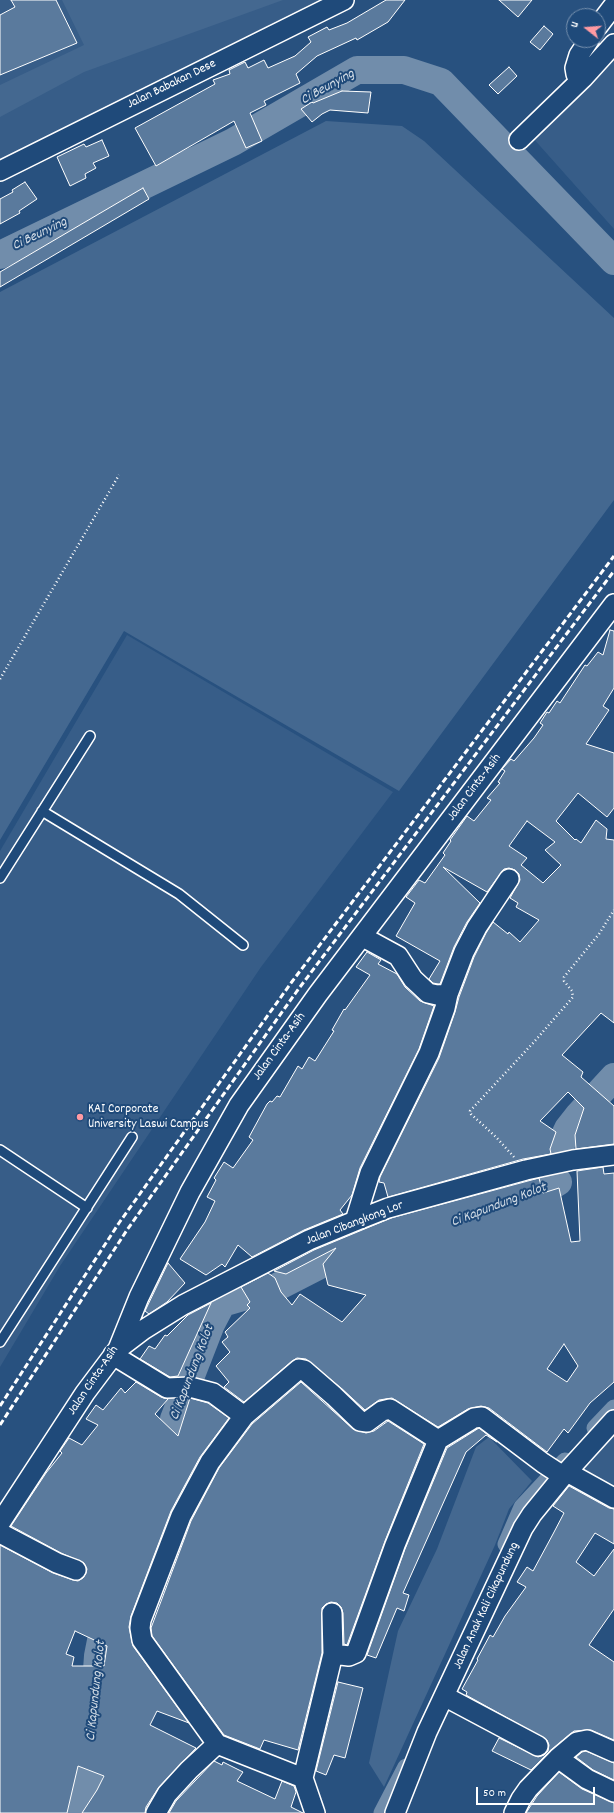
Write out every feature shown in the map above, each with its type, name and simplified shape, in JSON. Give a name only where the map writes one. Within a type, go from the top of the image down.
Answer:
[{"type":"street","name":"Jalan Babakan Dese","points":[[0,170],[344,0]]},
{"type":"street","points":[[606,16],[614,5]]},
{"type":"street","points":[[519,140],[584,78],[614,44]]},
{"type":"street","points":[[584,48],[574,68],[576,74],[584,78]]},
{"type":"street","name":"Jalan Cinta-Asih","points":[[0,1523],[85,1393],[115,1352],[139,1297],[190,1192],[239,1105],[289,1033],[614,604]]},
{"type":"street","points":[[355,1221],[370,1173],[429,1053],[445,1008],[448,994],[464,952],[477,927],[509,878]]},
{"type":"street","points":[[363,937],[398,956],[413,979],[428,993],[437,995],[448,994]]},
{"type":"street","name":"Jalan Cibangkong Lor","points":[[115,1352],[143,1330],[183,1305],[309,1240],[355,1221],[388,1208],[526,1170],[573,1160],[614,1155]]},
{"type":"street","points":[[115,1352],[163,1386],[172,1389],[186,1388],[213,1393],[244,1416]]},
{"type":"street","points":[[303,1778],[216,1744],[142,1640],[140,1628],[170,1543],[184,1510],[210,1462],[244,1416],[294,1372],[301,1369],[334,1396],[360,1421],[368,1422],[382,1411],[390,1409],[438,1440]]},
{"type":"street","points":[[333,1654],[349,1656],[356,1653],[395,1545],[438,1440],[474,1418],[482,1417],[558,1471],[614,1498]]},
{"type":"street","name":"Jalan Anak Kali Cikapundung","points":[[395,1813],[427,1732],[523,1528],[558,1471],[614,1420]]},
{"type":"street","points":[[0,1533],[57,1563],[76,1570]]},
{"type":"street","points":[[315,1813],[303,1778],[333,1654],[332,1613]]},
{"type":"street","points":[[444,1696],[538,1746]]},
{"type":"street","points":[[514,1813],[528,1789],[558,1758],[577,1742],[587,1740],[614,1752]]},
{"type":"street","points":[[156,1813],[167,1794],[216,1744]]},
{"type":"street","points":[[558,1758],[587,1778],[614,1792]]},
{"type":"lane","points":[[0,878],[90,736]]},
{"type":"lane","points":[[42,811],[179,894],[243,945]]},
{"type":"lane","points":[[0,1342],[132,1137]]},
{"type":"lane","points":[[0,1150],[86,1208]]},
{"type":"path","points":[[0,679],[119,475]]},
{"type":"path","points":[[526,1170],[496,1137],[471,1114],[470,1111],[534,1042],[573,997],[572,991],[564,981],[564,977],[599,934],[614,910]]},
{"type":"shaded area","points":[[0,0],[334,0],[0,161]]},
{"type":"shaded area","points":[[62,0],[283,0],[84,72],[0,117],[0,85],[84,45]]},
{"type":"shaded area","points":[[614,35],[614,229],[524,128],[601,48],[606,48],[606,43]]},
{"type":"shaded area","points":[[326,121],[402,126],[424,141],[614,318],[614,500],[399,791],[124,631],[0,840],[0,292]]},
{"type":"shaded area","name":"KAI Corporate University Laswi Campus","points":[[127,635],[393,792],[261,967],[60,1266],[0,1367],[0,851]]},
{"type":"shaded area","points":[[614,1428],[614,1491],[580,1466]]},
{"type":"shaded area","points":[[489,1437],[532,1481],[509,1509],[495,1545],[384,1787],[369,1763],[398,1631],[437,1549],[476,1447]]},
{"type":"building","points":[[11,0],[56,0],[77,43],[0,75],[0,15],[15,7]]},
{"type":"building","points":[[386,0],[405,0],[388,22],[357,40],[356,38],[317,56],[296,74],[300,83],[264,101],[266,105],[250,113],[262,141],[246,148],[234,121],[156,166],[135,128],[215,84],[213,80],[230,74],[229,70],[245,62],[248,68],[264,60],[268,68],[295,56],[311,42],[308,37],[327,27],[329,30],[347,23]]},
{"type":"building","points":[[499,0],[532,0],[518,17]]},
{"type":"building","points":[[544,26],[553,34],[540,50],[530,42]]},
{"type":"building","points":[[509,67],[517,76],[498,94],[489,85]]},
{"type":"building","points":[[342,91],[371,92],[368,113],[330,110],[312,122],[301,109],[312,102],[313,103]]},
{"type":"building","points":[[102,140],[109,156],[93,163],[96,168],[85,174],[86,178],[70,186],[57,157],[84,144],[86,147]]},
{"type":"building","points":[[25,182],[37,199],[19,211],[20,213],[0,224],[0,199],[13,192],[12,190]]},
{"type":"building","points":[[143,188],[149,199],[0,287],[0,272]]},
{"type":"building","points":[[610,630],[614,631],[614,688],[603,706],[609,710],[586,744],[614,753],[614,808],[607,817],[578,793],[556,821],[575,840],[576,839],[581,843],[596,820],[607,829],[606,839],[614,840],[614,1023],[601,1013],[562,1055],[583,1072],[581,1077],[614,1106],[614,1144],[576,1149],[575,1135],[584,1108],[568,1092],[540,1121],[556,1132],[550,1149],[551,1154],[523,1159],[388,1197],[384,1183],[379,1182],[380,1177],[439,1058],[474,957],[486,933],[493,922],[508,934],[509,932],[520,942],[539,920],[516,907],[518,903],[510,898],[520,880],[519,874],[515,870],[509,868],[504,869],[487,892],[443,867],[480,903],[467,922],[454,947],[440,984],[438,984],[433,983],[429,979],[440,961],[396,936],[415,903],[406,897],[419,880],[425,883],[445,855],[443,853],[451,841],[450,840],[467,816],[474,821],[491,800],[487,798],[500,783],[498,782],[505,771],[502,769],[511,759],[514,761],[534,738],[543,725],[540,723],[547,712],[549,713],[557,701],[560,703],[585,665],[587,666],[598,652],[603,655]],"holes":[[[527,821],[555,842],[545,850],[561,865],[543,883],[521,865],[527,858],[509,846]]]},
{"type":"building","points":[[367,952],[381,960],[378,964],[397,974],[405,987],[420,1001],[434,1006],[419,1049],[360,1168],[352,1195],[340,1210],[343,1214],[304,1230],[252,1257],[238,1245],[225,1267],[222,1264],[206,1275],[180,1259],[205,1222],[215,1201],[207,1197],[216,1180],[214,1178],[224,1162],[233,1168],[253,1140],[249,1137],[267,1104],[270,1101],[272,1102],[277,1096],[280,1097],[298,1066],[302,1069],[309,1057],[315,1061],[334,1031],[332,1030],[344,1009],[345,1010],[370,975],[356,967]]},
{"type":"building","points":[[603,1167],[604,1174],[614,1173],[614,1382],[590,1403],[568,1433],[564,1429],[547,1452],[489,1408],[481,1406],[468,1409],[438,1427],[392,1398],[379,1400],[365,1410],[306,1359],[297,1358],[292,1361],[244,1402],[224,1387],[229,1382],[216,1366],[230,1352],[222,1342],[228,1337],[225,1332],[250,1308],[247,1305],[250,1302],[241,1287],[268,1273],[275,1278],[281,1292],[292,1305],[300,1294],[342,1322],[366,1295],[328,1285],[323,1264],[336,1248],[286,1274],[274,1271],[314,1250],[391,1218],[539,1178],[543,1193],[559,1188],[571,1242],[580,1241],[577,1171]],"holes":[[[564,1344],[578,1366],[567,1382],[547,1369]]]},
{"type":"building","points":[[168,1263],[185,1283],[167,1302],[149,1314],[145,1311]]},
{"type":"building","points":[[211,1303],[178,1376],[170,1377],[140,1359],[149,1346],[155,1349],[165,1335],[167,1336],[188,1315]]},
{"type":"building","points":[[136,1382],[161,1397],[168,1399],[155,1414],[178,1436],[190,1398],[208,1403],[229,1418],[200,1457],[171,1511],[131,1616],[129,1627],[133,1646],[189,1723],[157,1711],[150,1725],[196,1748],[159,1787],[146,1807],[145,1813],[82,1813],[104,1776],[78,1766],[67,1813],[0,1813],[0,1545],[53,1573],[78,1581],[83,1578],[87,1569],[84,1563],[61,1553],[11,1526],[46,1473],[62,1453],[60,1451],[69,1438],[82,1445],[98,1425],[86,1419],[96,1405],[103,1410],[121,1388],[125,1393]],"holes":[[[75,1631],[107,1646],[104,1666],[72,1666],[74,1657],[66,1654]]]},
{"type":"building","points":[[301,1382],[353,1429],[366,1433],[374,1431],[388,1421],[424,1444],[385,1541],[347,1645],[344,1644],[343,1613],[341,1607],[337,1603],[331,1602],[322,1608],[322,1653],[298,1750],[264,1740],[260,1749],[224,1735],[152,1636],[151,1628],[191,1521],[219,1468],[252,1424]]},
{"type":"building","points":[[479,1428],[497,1442],[486,1435],[466,1452],[403,1593],[409,1595],[404,1611],[397,1608],[376,1658],[367,1655],[405,1549],[447,1448]]},
{"type":"building","points":[[569,1486],[609,1508],[614,1509],[614,1544],[595,1533],[576,1562],[594,1576],[614,1549],[614,1609],[589,1645],[614,1662],[614,1740],[591,1730],[574,1731],[551,1750],[531,1770],[492,1751],[499,1738],[538,1757],[544,1755],[548,1751],[549,1745],[547,1740],[466,1695],[467,1692],[462,1689],[490,1635],[493,1637],[505,1616],[526,1587],[517,1582],[527,1567],[533,1571],[564,1513],[553,1506]]},
{"type":"building","points":[[338,1682],[363,1688],[345,1758],[334,1755],[326,1775],[316,1771]]},
{"type":"building","points":[[586,1751],[614,1763],[614,1780],[593,1770],[576,1757],[582,1752]]},
{"type":"building","points":[[214,1761],[222,1765],[223,1762],[243,1772],[237,1781],[275,1799],[282,1781],[294,1786],[296,1792],[291,1807],[303,1813],[169,1813],[176,1801]]},
{"type":"building","points":[[559,1772],[582,1789],[614,1803],[614,1813],[526,1813],[537,1796]]},
{"type":"waterway","name":"Ci Beunying","points":[[0,255],[233,142],[357,70],[404,70],[441,82],[614,261]]},
{"type":"waterway","name":"Ci Kapundung Kolot","points":[[559,1148],[568,1129],[614,1077]]},
{"type":"waterway","name":"Ci Kapundung Kolot","points":[[507,1203],[542,1192],[558,1182]]},
{"type":"waterway","name":"Ci Kapundung Kolot","points":[[167,1468],[170,1462],[174,1419],[211,1324],[222,1303],[277,1287],[351,1249],[359,1248]]},
{"type":"waterway","points":[[595,1428],[614,1408]]},
{"type":"waterway","points":[[506,1544],[522,1507],[565,1461]]},
{"type":"waterway","name":"Ci Kapundung Kolot","points":[[76,1813],[90,1771],[98,1656],[108,1605]]},
{"type":"waterway","points":[[382,1813],[406,1767]]},
{"type":"railway","points":[[0,1406],[119,1223],[291,983],[614,556]]},
{"type":"railway","points":[[0,1425],[127,1230],[297,991],[614,571]]},
{"type":"place","name":"KAI Corporate University Laswi Campus","points":[[80,1117]]}]
